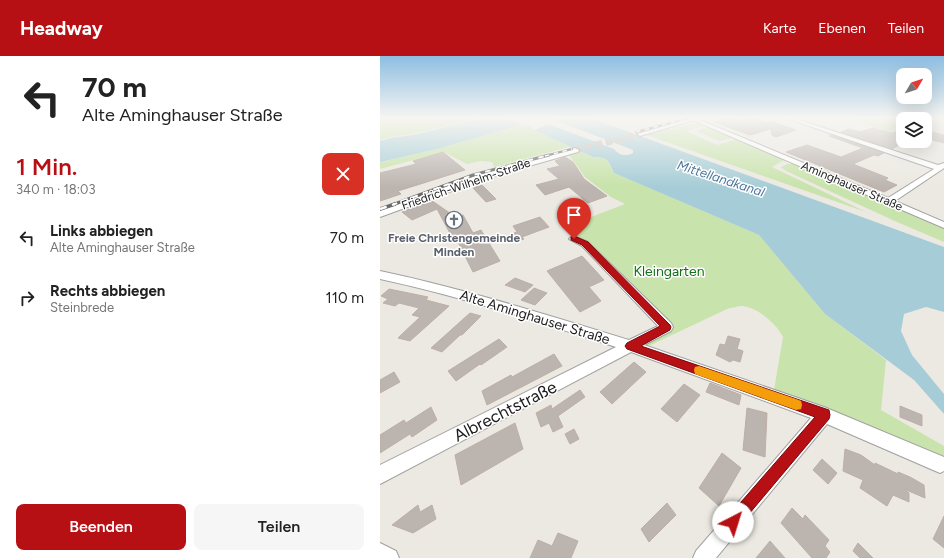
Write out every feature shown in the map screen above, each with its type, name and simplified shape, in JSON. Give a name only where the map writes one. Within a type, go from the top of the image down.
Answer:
[{"type":"street","name":"Aminghauser Straße","points":[[743,140],[944,225]]},
{"type":"street","points":[[860,140],[941,166]]},
{"type":"street","name":"Friedrich-Wilhelm-Straße","points":[[380,214],[484,176],[575,150]]},
{"type":"street","points":[[888,202],[941,166]]},
{"type":"street","name":"Albrechtstraße","points":[[380,475],[666,327],[585,244],[574,239]]},
{"type":"street","name":"Alte Aminghauser Straße","points":[[380,275],[427,285],[479,299],[630,346],[824,415],[940,464]]},
{"type":"street","points":[[703,558],[824,415]]},
{"type":"street","points":[[380,553],[388,558]]},
{"type":"green space","points":[[467,140],[557,140],[574,148],[569,147],[494,167],[492,162],[481,161],[467,164],[444,152],[380,169],[380,162]]},
{"type":"green space","points":[[662,140],[707,140],[717,145],[732,140],[740,140],[784,160],[772,167],[866,212]]},
{"type":"green space","name":"Kleingarten","points":[[576,149],[593,157],[601,157],[607,160],[614,173],[759,235],[825,314],[886,360],[881,410],[944,446],[944,466],[773,396],[783,337],[772,322],[761,313],[749,307],[741,306],[727,309],[636,352],[630,346],[666,327],[568,226],[625,204],[611,197],[585,177],[567,152]]},
{"type":"green space","points":[[787,164],[794,164],[944,229],[944,242],[786,171],[781,167]]},
{"type":"water","points":[[382,140],[467,140],[380,162],[380,141]]},
{"type":"water","name":"Mittellandkanal","points":[[557,140],[592,140],[614,149],[622,155],[628,155],[633,153],[633,150],[608,140],[652,140],[944,247],[944,312],[926,307],[904,314],[901,331],[912,355],[944,394],[944,414],[914,380],[825,314],[759,235],[614,173],[607,160],[593,157]]},
{"type":"building","points":[[842,140],[848,140],[884,153],[878,156],[874,155],[853,164],[888,178],[885,180],[897,185],[884,192],[786,152],[807,145],[841,157],[863,148]]},
{"type":"building","points":[[866,140],[896,140],[896,147],[892,149]]},
{"type":"building","points":[[934,140],[944,140],[944,143]]},
{"type":"building","points":[[443,152],[465,170],[398,191],[401,194],[380,201],[380,173],[416,164],[413,161]]},
{"type":"building","points":[[565,157],[573,162],[584,179],[607,196],[588,203],[569,187],[545,195],[536,185],[559,179],[547,169],[560,166],[555,161]]},
{"type":"building","points":[[482,185],[496,199],[486,202],[473,188]]},
{"type":"building","points":[[431,200],[454,216],[463,215],[473,233],[481,230],[500,261],[473,272],[456,238],[453,239],[437,209],[412,220],[402,212]]},
{"type":"building","points":[[540,217],[549,227],[522,237],[524,239],[512,243],[506,236],[517,232],[513,226]]},
{"type":"building","points":[[582,256],[604,280],[589,287],[601,301],[580,312],[547,271]]},
{"type":"building","points":[[515,278],[533,285],[525,292],[505,285]]},
{"type":"building","points":[[534,288],[547,293],[535,305],[521,300]]},
{"type":"building","points":[[389,289],[428,297],[426,300],[449,306],[410,341],[398,338],[420,317],[412,315],[419,308],[399,303],[395,306],[383,303],[388,299],[381,296]]},
{"type":"building","points":[[470,313],[481,316],[442,352],[431,348]]},
{"type":"building","points":[[728,336],[740,339],[737,349],[743,351],[740,362],[733,360],[730,362],[716,355],[720,344],[725,345]]},
{"type":"building","points":[[499,339],[507,347],[456,381],[448,371]]},
{"type":"building","points":[[554,354],[562,366],[487,405],[482,391],[511,375],[512,377]]},
{"type":"building","points":[[634,362],[646,372],[612,404],[600,392]]},
{"type":"building","points":[[394,372],[400,382],[380,393],[380,380]]},
{"type":"building","points":[[710,383],[741,395],[739,405],[706,392]]},
{"type":"building","points":[[684,384],[700,395],[677,422],[661,409]]},
{"type":"building","points":[[580,390],[585,397],[558,416],[563,427],[553,432],[549,423],[541,427],[536,413],[551,405],[552,409]]},
{"type":"building","points":[[900,406],[922,415],[922,426],[900,417]]},
{"type":"building","points":[[431,407],[437,420],[412,437],[410,434],[380,453],[380,435],[404,420],[406,423]]},
{"type":"building","points":[[747,408],[767,413],[765,457],[743,450]]},
{"type":"building","points":[[515,423],[523,449],[461,485],[455,455]]},
{"type":"building","points":[[574,429],[579,439],[570,444],[565,434]]},
{"type":"building","points":[[845,449],[861,455],[875,465],[875,463],[898,474],[898,472],[924,485],[925,498],[904,489],[909,493],[909,502],[893,495],[887,506],[860,488],[863,480],[843,471]]},
{"type":"building","points":[[722,453],[741,468],[719,506],[699,488]]},
{"type":"building","points":[[822,459],[837,473],[828,484],[813,470]]},
{"type":"building","points":[[667,503],[676,515],[649,542],[641,529]]},
{"type":"building","points":[[418,505],[420,512],[432,505],[436,519],[413,533],[392,525]]},
{"type":"building","points":[[792,508],[803,519],[805,515],[829,540],[825,546],[830,552],[826,558],[812,558],[781,523]]},
{"type":"building","points":[[944,516],[944,548],[933,539]]},
{"type":"building","points":[[558,533],[578,541],[571,558],[530,558],[538,540],[552,546]]},
{"type":"building","points":[[770,541],[785,558],[756,558]]},
{"type":"building","points":[[858,543],[873,558],[860,558],[853,551]]},
{"type":"tunnel","points":[[575,150],[614,140]]},
{"type":"railway","points":[[545,156],[572,149]]},
{"type":"railway","points":[[392,205],[473,175],[549,155]]},
{"type":"railway","points":[[380,209],[392,205]]},
{"type":"slow traffic","points":[[699,370],[796,405]]},
{"type":"place","name":"Freie Christengemeinde Minden","points":[[454,220]]},
{"type":"route","points":[[574,239],[585,244],[666,327],[630,346],[824,415],[733,522]]}]
